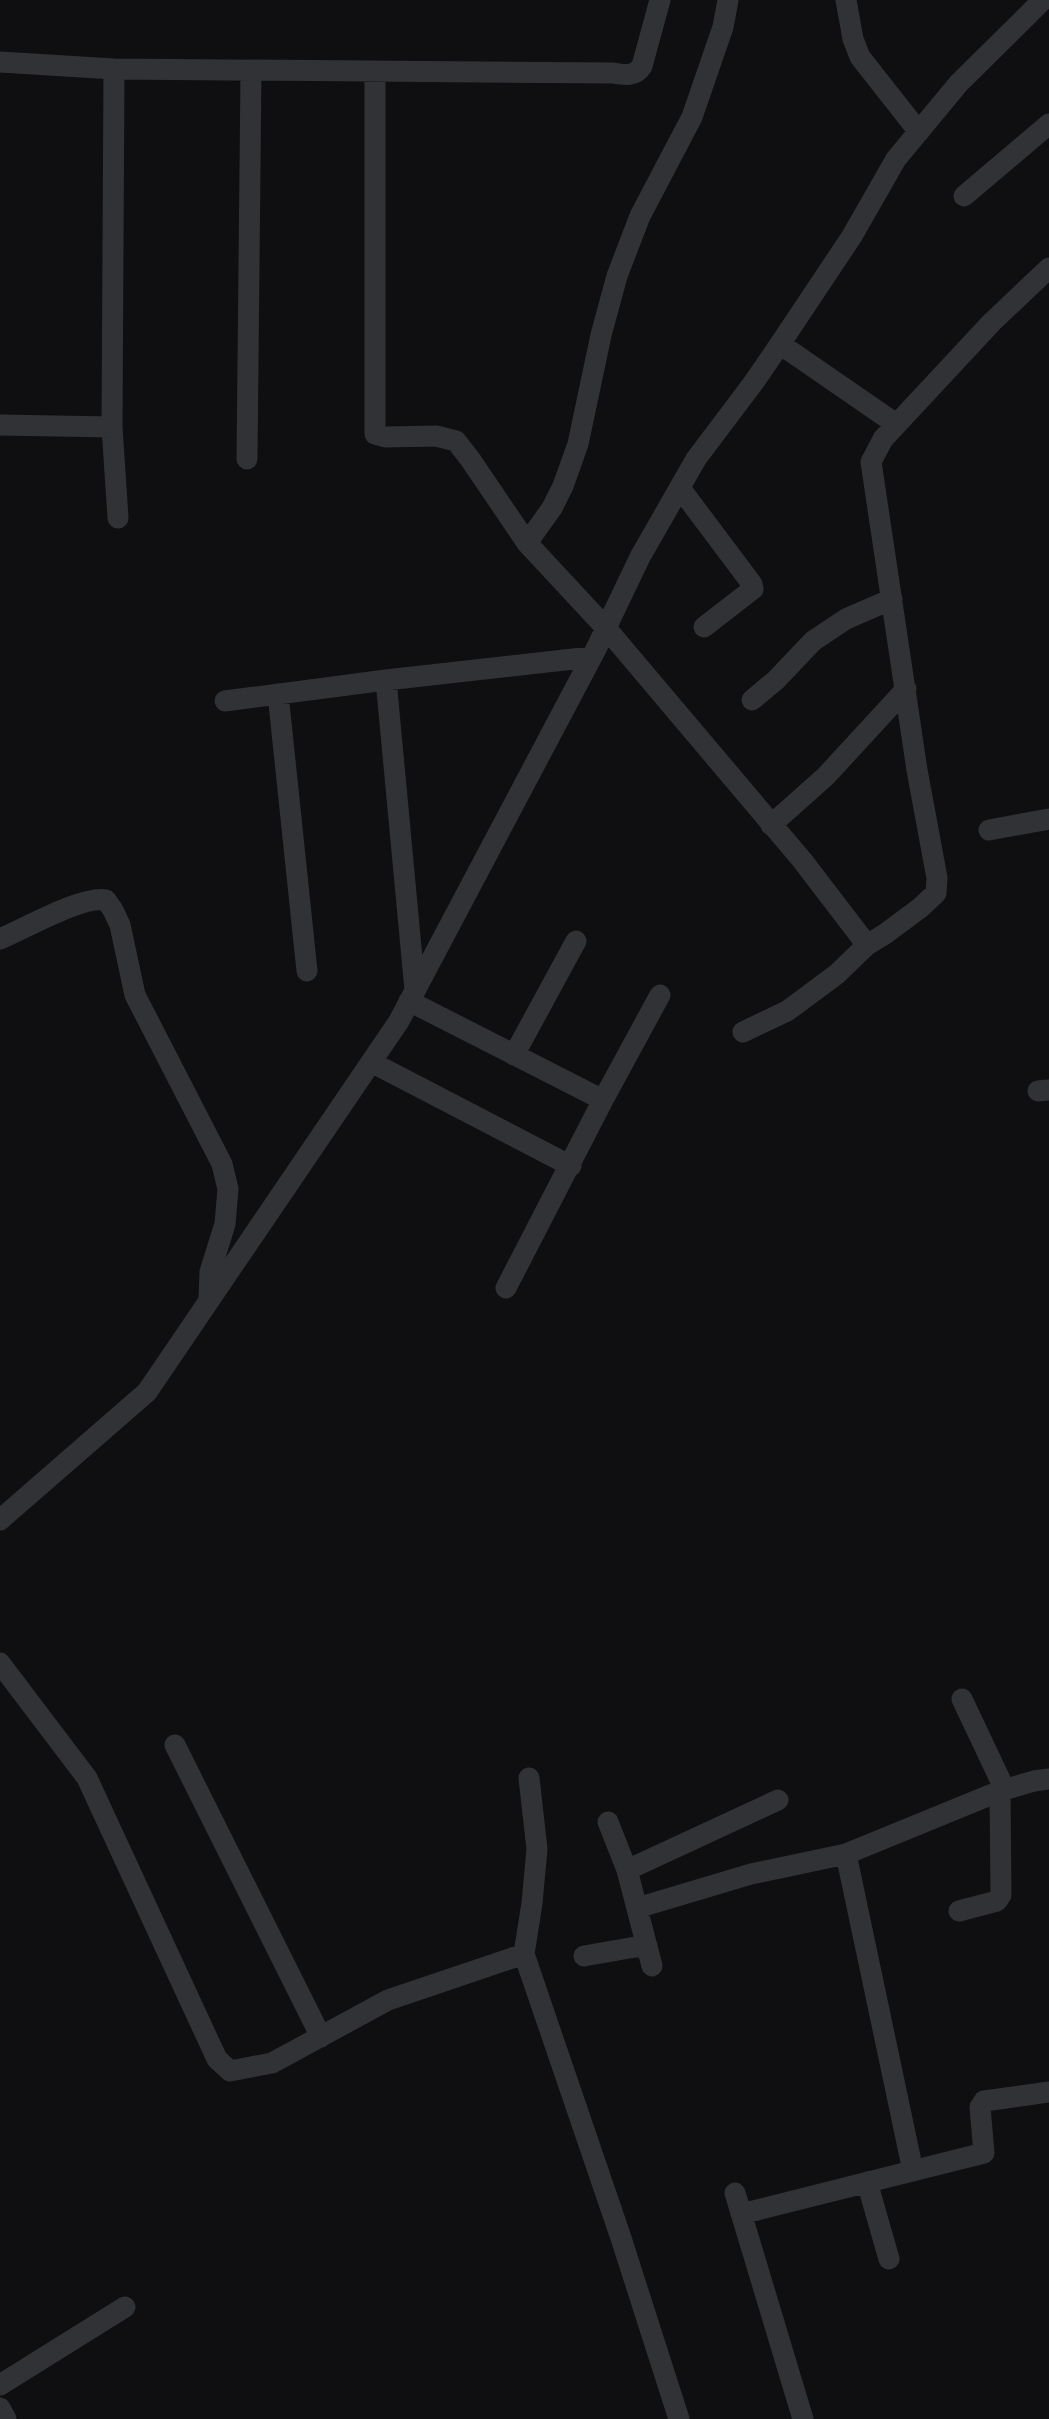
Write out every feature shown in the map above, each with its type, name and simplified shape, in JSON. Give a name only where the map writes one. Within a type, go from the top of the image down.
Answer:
[{"type":"street","points":[[0,62],[114,69],[632,74],[642,66],[660,0]]},
{"type":"street","points":[[527,543],[552,508],[563,486],[578,444],[601,334],[617,276],[640,216],[692,117],[723,27],[728,0]]},
{"type":"street","points":[[846,0],[853,39],[860,57],[919,132]]},
{"type":"street","points":[[0,1520],[147,1392],[399,1020],[591,657],[640,557],[696,459],[754,382],[852,236],[896,159],[959,83],[1030,10],[1043,0]]},
{"type":"street","points":[[114,69],[112,427],[118,519]]},
{"type":"street","points":[[247,459],[251,70]]},
{"type":"street","points":[[375,71],[375,435],[436,436],[456,441],[527,543],[606,628],[802,860],[867,945]]},
{"type":"street","points":[[964,196],[1049,124]]},
{"type":"street","points":[[743,1032],[788,1011],[837,974],[867,945],[903,921],[936,893],[937,878],[917,770],[872,462],[883,439],[896,424],[992,322],[1049,268]]},
{"type":"street","points":[[780,344],[896,424]]},
{"type":"street","points":[[0,425],[112,427]]},
{"type":"street","points":[[680,488],[752,584],[753,589],[704,627]]},
{"type":"street","points":[[752,700],[813,641],[846,619],[892,599]]},
{"type":"street","points":[[225,701],[591,657]]},
{"type":"street","points":[[386,680],[412,996]]},
{"type":"street","points":[[771,825],[826,776],[906,689]]},
{"type":"street","points":[[278,694],[308,971]]},
{"type":"street","points":[[989,830],[1049,819]]},
{"type":"street","points":[[0,939],[77,904],[97,898],[106,900],[113,910],[120,925],[135,995],[222,1164],[228,1189],[225,1224],[210,1272],[209,1299]]},
{"type":"street","points":[[514,1054],[576,941]]},
{"type":"street","points":[[506,1288],[660,995]]},
{"type":"street","points":[[412,996],[514,1054],[603,1100]]},
{"type":"street","points":[[371,1062],[571,1166]]},
{"type":"street","points":[[0,1663],[87,1778],[217,2059],[230,2071],[272,2063],[388,2000],[524,1954]]},
{"type":"street","points":[[959,1911],[997,1901],[1001,1895],[1003,1790],[962,1699]]},
{"type":"street","points":[[175,1745],[321,2037]]},
{"type":"street","points":[[529,1778],[537,1849],[524,1954],[620,2235],[679,2419]]},
{"type":"street","points":[[637,1908],[751,1874],[846,1854],[1003,1790],[1049,1779]]},
{"type":"street","points":[[627,1870],[778,1800]]},
{"type":"street","points":[[608,1822],[627,1870],[652,1966]]},
{"type":"street","points":[[846,1854],[913,2171]]},
{"type":"street","points":[[584,1956],[647,1945]]},
{"type":"street","points":[[741,2214],[984,2153],[980,2107],[984,2101],[1049,2092]]},
{"type":"street","points":[[867,2182],[889,2259]]},
{"type":"street","points":[[735,2193],[803,2419]]},
{"type":"street","points":[[0,2385],[125,2307]]},
{"type":"street","points":[[0,2408],[6,2419]]}]
